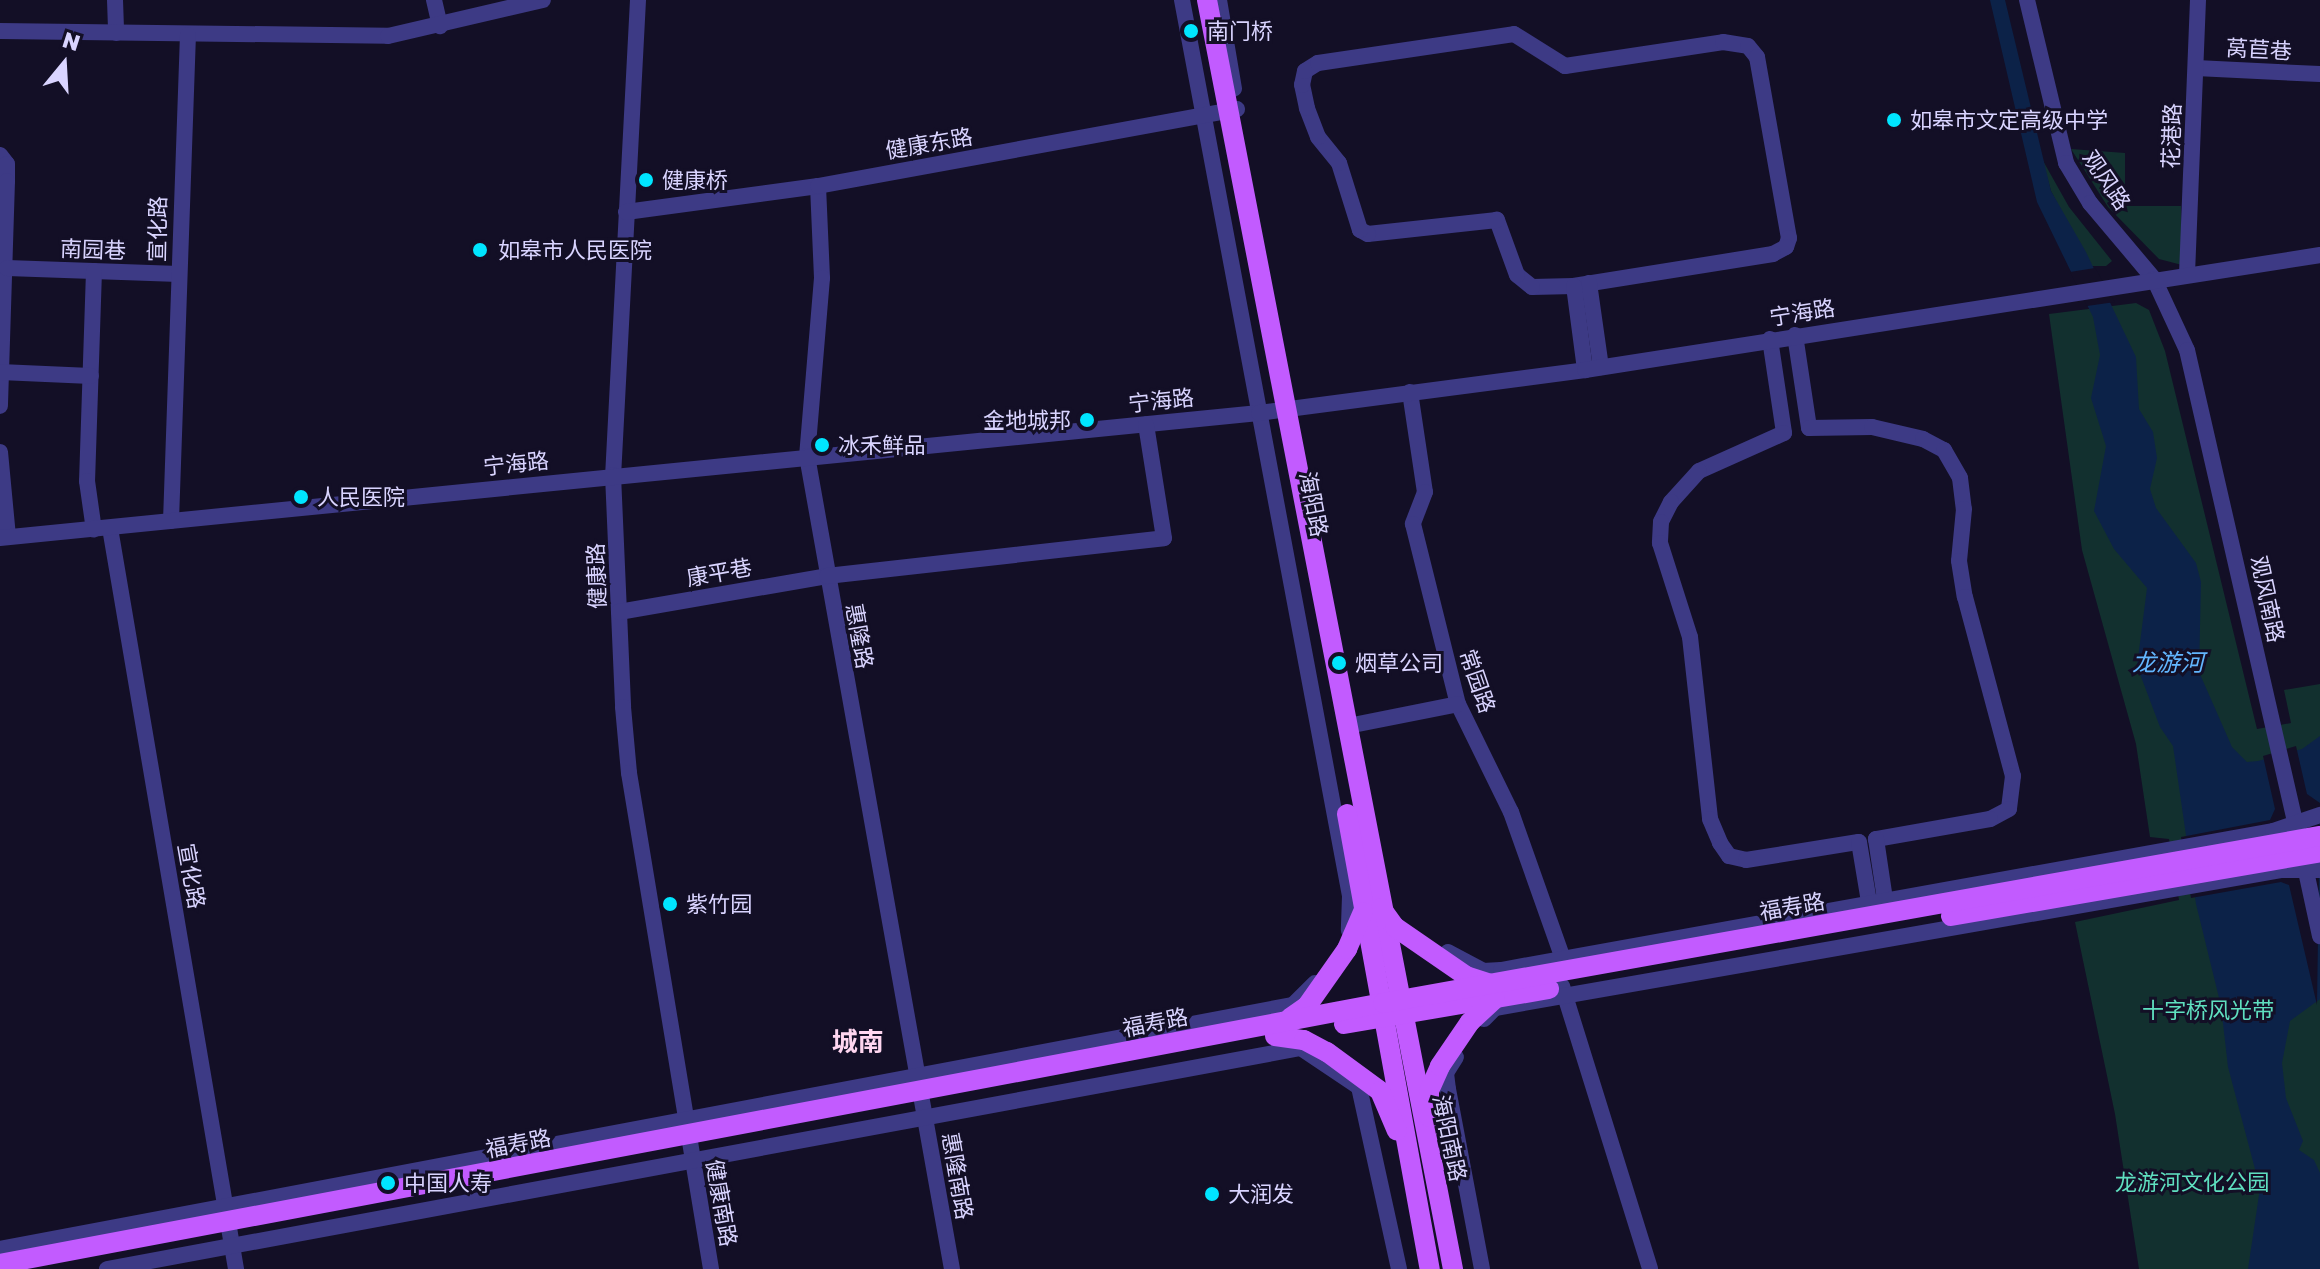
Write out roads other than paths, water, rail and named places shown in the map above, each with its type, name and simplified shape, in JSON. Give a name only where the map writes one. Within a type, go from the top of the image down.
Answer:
[{"type":"main road","name":"海阳路","points":[[1194,0],[1221,113],[1391,1009]]},
{"type":"main road","name":"海阳路","points":[[1207,0],[1221,113]]},
{"type":"main road","name":"福寿路","points":[[31,1269],[230,1227],[1281,1029],[2151,873],[2307,852],[2320,836]]},
{"type":"main road","points":[[1372,906],[1395,927],[1494,992],[1470,1022],[1429,1091],[1420,1160],[1380,1091],[1327,1052],[1281,1029],[1307,1006],[1347,949],[1372,906]]},
{"type":"main road","name":"海阳南路","points":[[1391,1009],[1420,1160],[1430,1269]]},
{"type":"main road","name":"海阳南路","points":[[1420,1160],[1453,1269]]},
{"type":"main road","name":"福寿路","points":[[0,1264],[230,1227]]},
{"type":"street","points":[[115,0],[116,33]]},
{"type":"street","points":[[434,0],[440,26]]},
{"type":"street","points":[[0,31],[388,36],[543,0]]},
{"type":"street","name":"健康路","points":[[638,0],[613,475],[619,612],[629,773],[690,1139]]},
{"type":"street","points":[[1182,0],[1221,113]]},
{"type":"street","points":[[1219,0],[1221,113]]},
{"type":"street","name":"观风路","points":[[2027,0],[2066,163],[2090,203],[2154,279]]},
{"type":"street","name":"花港路","points":[[2187,274],[2198,0]]},
{"type":"street","points":[[1514,34],[1565,66],[1723,42],[1748,46],[1757,57],[1789,238],[1786,247],[1773,254],[1581,285],[1521,283],[1497,220],[1368,234],[1360,230],[1339,163],[1318,137],[1307,108],[1302,85],[1305,71],[1318,63],[1514,34]]},
{"type":"street","name":"宣化路","points":[[171,521],[188,35]]},
{"type":"street","name":"莴苣巷","points":[[2196,68],[2320,74]]},
{"type":"street","name":"健康东路","points":[[626,212],[818,186],[1221,113]]},
{"type":"street","points":[[0,155],[7,164],[3,180],[7,268],[0,406]]},
{"type":"street","name":"惠隆路","points":[[818,186],[822,278],[807,456],[922,1097]]},
{"type":"street","name":"宁海路","points":[[4,537],[1277,410],[1593,369],[2123,283],[2320,255]]},
{"type":"street","name":"南园巷","points":[[7,268],[179,274]]},
{"type":"street","name":"宣化路","points":[[94,271],[87,481],[102,529],[236,1269]]},
{"type":"street","name":"观风南路","points":[[2154,279],[2187,350],[2272,723],[2307,852],[2320,936]]},
{"type":"street","points":[[1581,285],[1593,369]]},
{"type":"street","points":[[1795,335],[1809,428]]},
{"type":"street","points":[[1770,339],[1784,433]]},
{"type":"street","points":[[1,372],[91,376]]},
{"type":"street","name":"常园路","points":[[1410,392],[1425,492],[1413,524],[1458,704],[1511,812],[1565,979],[1650,1269]]},
{"type":"street","points":[[1277,410],[1353,725],[1389,903],[1399,921],[1483,971],[1565,979]]},
{"type":"street","points":[[922,1097],[1293,1005],[1347,937],[1353,920],[1350,896],[1277,410]]},
{"type":"street","name":"康平巷","points":[[619,612],[827,576],[1164,538],[1146,424]]},
{"type":"street","points":[[1809,428],[1903,432],[1944,450],[1960,478],[1964,509],[1959,561],[1965,597],[2013,776],[2009,809],[1990,819],[1746,860],[1729,856],[1710,819],[1695,667],[1660,543],[1661,522],[1699,471],[1784,433],[1809,428]]},
{"type":"street","points":[[0,452],[4,537]]},
{"type":"street","points":[[1353,725],[1458,704]]},
{"type":"street","points":[[1482,1269],[1446,1073],[1478,1024],[1495,1008],[1565,979],[1877,901],[2151,873],[2282,870],[2307,852],[2320,815]]},
{"type":"street","points":[[1868,840],[1877,901]]},
{"type":"street","points":[[922,1097],[1301,1048],[1359,1087],[1399,1269]]},
{"type":"street","name":"惠隆南路","points":[[922,1097],[952,1269]]},
{"type":"street","name":"健康南路","points":[[690,1139],[711,1269]]},
{"type":"street","points":[[0,1249],[230,1227]]},
{"type":"street","points":[[107,1269],[230,1227]]},
{"type":"water","name":"龙游河","points":[[1990,0],[2005,0],[2051,191],[2086,252],[2136,357],[2139,409],[2153,432],[2157,458],[2150,489],[2156,508],[2196,563],[2201,582],[2199,672],[2232,747],[2247,762],[2258,761],[2302,749],[2320,736],[2320,999],[2290,1021],[2282,1063],[2286,1098],[2303,1141],[2299,1150],[2314,1160],[2320,1173],[2320,1269],[2248,1269],[2260,1188],[2228,1067],[2221,1006],[2196,904],[2173,746],[2160,727],[2137,666],[2147,588],[2114,549],[2094,511],[2106,446],[2091,398],[2100,355],[2093,317],[2037,202]]},
{"type":"place","name":"南门桥","points":[[1191,31]]},
{"type":"place","name":"如皋市文定高级中学","points":[[1894,120]]},
{"type":"place","name":"健康桥","points":[[646,180]]},
{"type":"place","name":"如皋市人民医院","points":[[480,250]]},
{"type":"place","name":"金地城邦","points":[[1087,420]]},
{"type":"place","name":"冰禾鲜品","points":[[822,445]]},
{"type":"place","name":"人民医院","points":[[301,497]]},
{"type":"place","name":"烟草公司","points":[[1339,663]]},
{"type":"place","name":"紫竹园","points":[[670,904]]},
{"type":"place","name":"中国人寿","points":[[388,1183]]},
{"type":"place","name":"大润发","points":[[1212,1194]]},
{"type":"district","name":"城南","points":[[858,1042]]},
{"type":"park label","name":"十字桥风光带","points":[[2208,1010]]},
{"type":"park label","name":"龙游河文化公园","points":[[2192,1182]]}]
